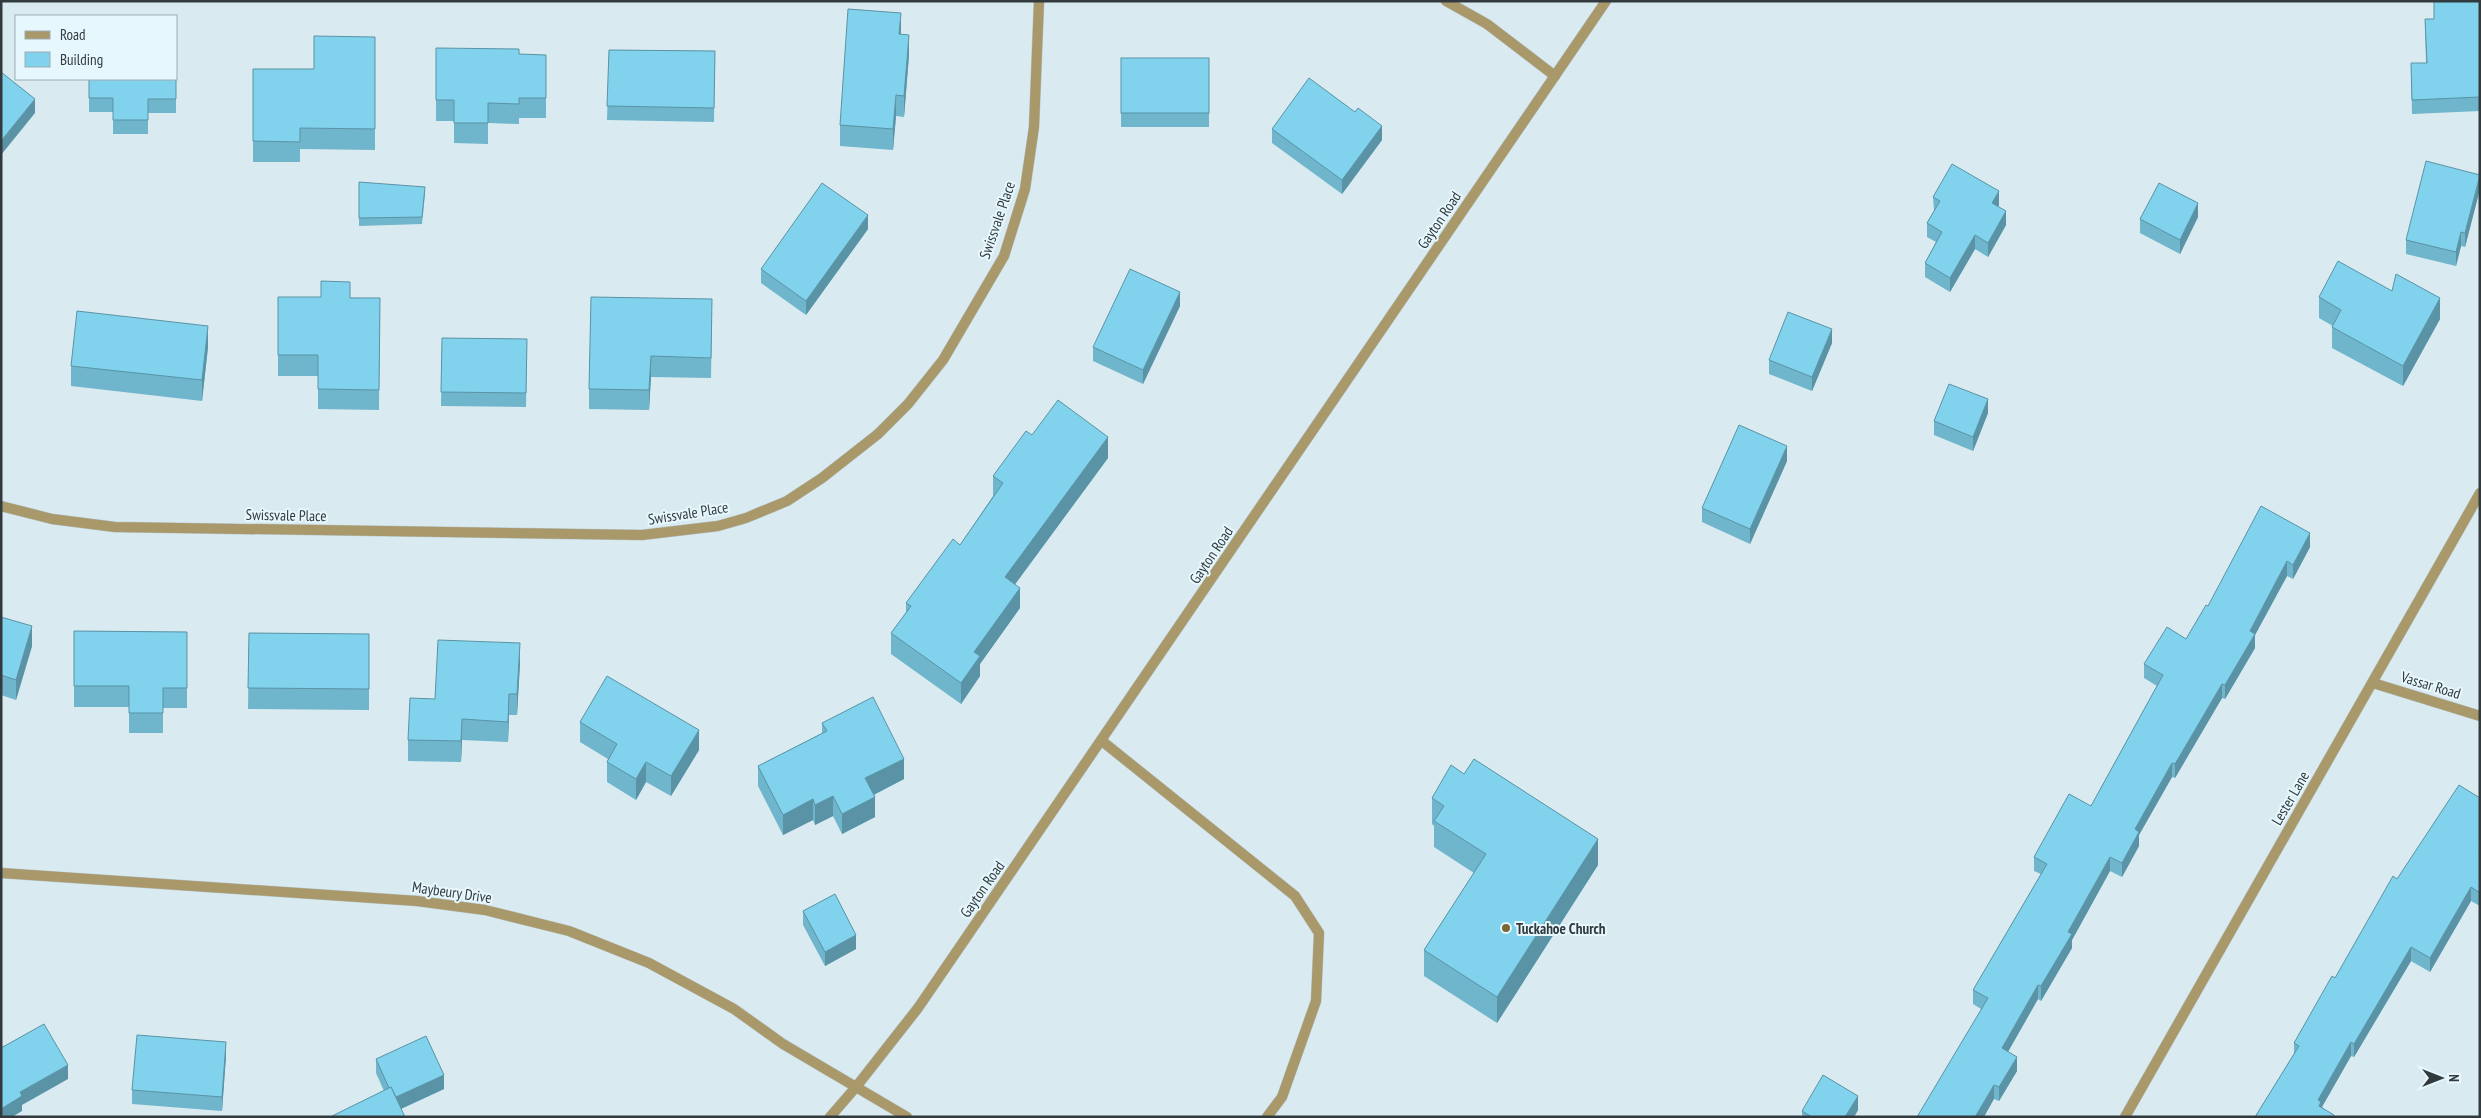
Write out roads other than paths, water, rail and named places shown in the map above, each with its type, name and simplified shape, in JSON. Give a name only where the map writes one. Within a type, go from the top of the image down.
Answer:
[{"type":"street","name":"Swissvale Place","points":[[1,506],[52,520],[114,527],[642,535],[718,526],[746,518],[787,501],[822,478],[878,434],[908,404],[943,360],[1004,256],[1025,189],[1034,127],[1039,1]]},
{"type":"street","points":[[1446,1],[1487,24],[1555,76]]},
{"type":"street","name":"Gayton Road","points":[[830,1117],[918,1008],[1606,1]]},
{"type":"street","name":"Lester Lane","points":[[2125,1117],[2480,493]]},
{"type":"street","name":"Vassar Road","points":[[2373,683],[2480,716]]},
{"type":"street","points":[[1102,741],[1295,896],[1319,933],[1316,1001],[1282,1097],[1267,1117]]},
{"type":"street","name":"Maybeury Drive","points":[[1,873],[417,901],[504,915],[569,931],[649,963],[734,1009],[783,1044],[907,1117]]},
{"type":"place","name":"Tuckahoe Church","points":[[1506,928]]}]
